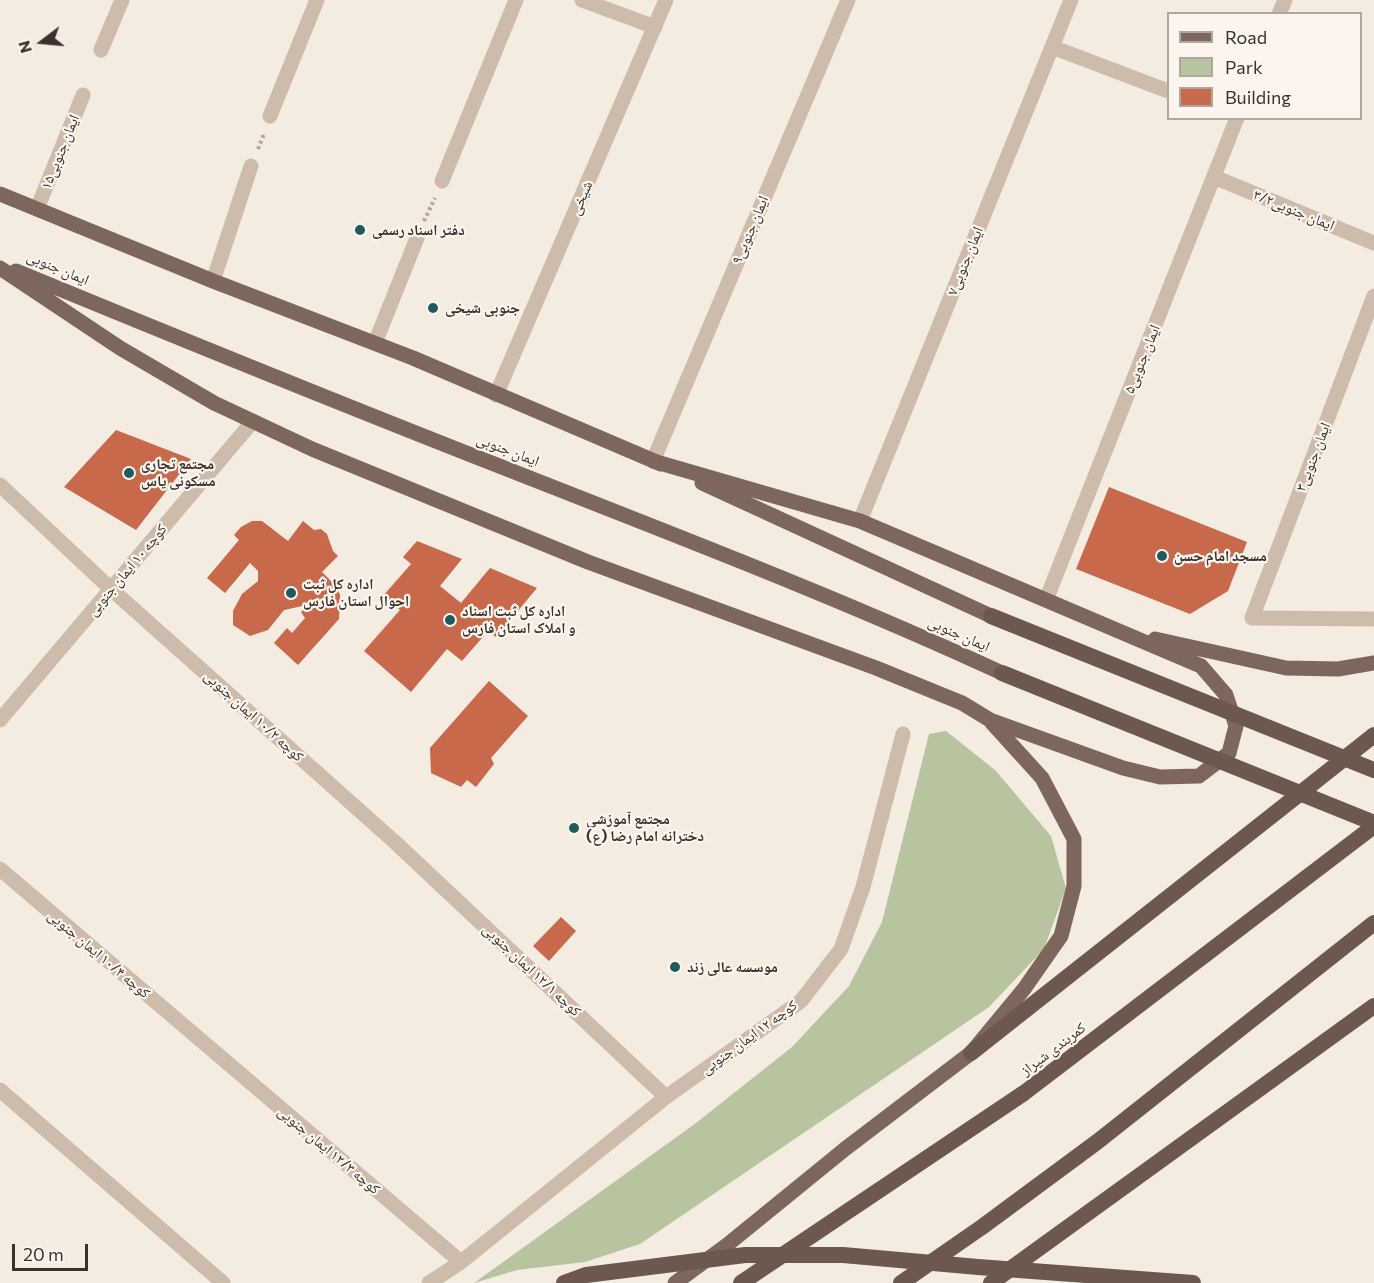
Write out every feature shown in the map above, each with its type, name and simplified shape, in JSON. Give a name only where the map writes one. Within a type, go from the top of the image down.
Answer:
[{"type":"highway","points":[[991,616],[1374,770]]},
{"type":"highway","points":[[1002,673],[1374,825]]},
{"type":"highway","points":[[971,1053],[1374,735]]},
{"type":"highway","name":"کمربندی شیراز","points":[[741,1283],[1024,1094],[1374,825]]},
{"type":"highway","points":[[901,1283],[982,1227],[1096,1142],[1374,923]]},
{"type":"highway","points":[[991,1283],[1374,1006]]},
{"type":"highway","points":[[564,1283],[586,1275],[756,1255],[843,1255],[978,1268],[1194,1283]]},
{"type":"main road","points":[[0,194],[213,281],[375,343],[653,461],[991,616]]},
{"type":"main road","points":[[0,266],[120,348],[214,403],[312,449],[588,562],[886,672],[962,704],[990,720],[1123,768],[1160,777],[1199,776],[1229,753],[1236,726],[1226,694],[1201,666],[860,521],[653,461]]},
{"type":"main road","name":"ایمان جنوبی","points":[[0,266],[282,381],[710,549],[932,640],[1002,673]]},
{"type":"main road","points":[[1123,632],[1286,668],[1338,669],[1374,663]]},
{"type":"main road","points":[[675,1283],[727,1245],[845,1149],[971,1053],[1024,989],[1061,936],[1074,886],[1074,839],[1042,778],[990,720]]},
{"type":"street","points":[[101,50],[122,0]]},
{"type":"street","points":[[270,116],[317,0]]},
{"type":"street","points":[[442,181],[516,0]]},
{"type":"street","points":[[582,0],[655,27]]},
{"type":"street","name":"شیخی","points":[[496,395],[666,0]]},
{"type":"street","name":"ایمان جنوبی۹","points":[[653,461],[848,0]]},
{"type":"street","name":"ایمان جنوبی۷","points":[[860,521],[1071,0]]},
{"type":"street","points":[[1052,47],[1167,91]]},
{"type":"street","name":"ایمان جنوبی۱۵","points":[[37,209],[83,95]]},
{"type":"street","name":"ایمان جنوبی۵","points":[[1046,600],[1237,120]]},
{"type":"street","points":[[213,281],[251,166]]},
{"type":"street","name":"ایمان جنوبی۳/۲","points":[[1214,177],[1374,243]]},
{"type":"street","points":[[375,343],[417,238]]},
{"type":"street","name":"ایمان جنوبی۳","points":[[1374,296],[1252,618],[1374,619]]},
{"type":"street","name":"کوچه ۱۰ ایمان جنوبی","points":[[0,720],[253,421]]},
{"type":"street","name":"کوچه ۱۰/۲ ایمان جنوبی","points":[[0,485],[111,590],[397,844]]},
{"type":"street","name":"کوچه ۱۲ ایمان جنوبی","points":[[429,1283],[461,1262],[666,1097],[801,1001],[841,949],[863,886],[903,734]]},
{"type":"street","name":"کوچه ۱۲/۱ ایمان جنوبی","points":[[397,844],[666,1097]]},
{"type":"street","name":"کوچه ۱۰/۴ ایمان جنوبی","points":[[0,869],[198,1038]]},
{"type":"street","name":"کوچه ۱۲/۳ ایمان جنوبی","points":[[198,1038],[461,1262]]},
{"type":"street","points":[[0,1090],[223,1283]]},
{"type":"path","points":[[251,166],[270,116]]},
{"type":"path","points":[[417,238],[442,181]]},
{"type":"green space","points":[[946,731],[995,770],[1051,836],[1066,888],[1044,949],[989,1007],[640,1244],[585,1262],[517,1270],[474,1283],[696,1123],[792,1047],[849,986],[882,922],[929,734]]},
{"type":"building","name":"مجتمع تجاری مسکونی یاس","points":[[116,430],[191,459],[136,530],[64,487]]},
{"type":"building","name":"مسجد امام حسن","points":[[1109,487],[1247,542],[1228,591],[1190,614],[1076,569]]},
{"type":"building","name":"اداره کل ثبت احوال استان فارس","points":[[252,521],[262,521],[288,541],[303,521],[314,530],[321,529],[327,534],[333,551],[338,556],[322,572],[336,586],[340,595],[339,619],[298,665],[274,643],[287,628],[292,633],[305,618],[301,612],[307,605],[284,610],[268,630],[250,636],[233,625],[233,611],[242,594],[258,581],[258,571],[250,563],[225,593],[207,578],[239,540],[234,535],[241,527]]},
{"type":"building","name":"اداره کل ثبت اسناد و املاک استان فارس","points":[[417,541],[462,559],[440,586],[461,603],[490,568],[537,588],[496,637],[488,631],[462,661],[447,649],[411,692],[364,651],[400,610],[383,596],[411,564],[403,557]]},
{"type":"building","points":[[489,681],[528,716],[491,758],[494,764],[476,787],[467,780],[461,787],[431,773],[430,748]]},
{"type":"building","points":[[561,917],[576,931],[549,961],[533,946]]},
{"type":"place","name":"دفتر اسناد رسمی","points":[[360,230]]},
{"type":"place","name":"جنوبی شیخی","points":[[433,308]]},
{"type":"place","name":"مجتمع تجاری مسکونی یاس","points":[[129,473]]},
{"type":"place","name":"مسجد امام حسن","points":[[1162,556]]},
{"type":"place","name":"اداره کل ثبت احوال استان فارس","points":[[291,593]]},
{"type":"place","name":"اداره کل ثبت اسناد و املاک استان فارس","points":[[450,620]]},
{"type":"place","name":"مجتمع آموزشی دخترانه امام رضا (ع)","points":[[574,828]]},
{"type":"place","name":"موسسه عالی زند","points":[[675,967]]}]
